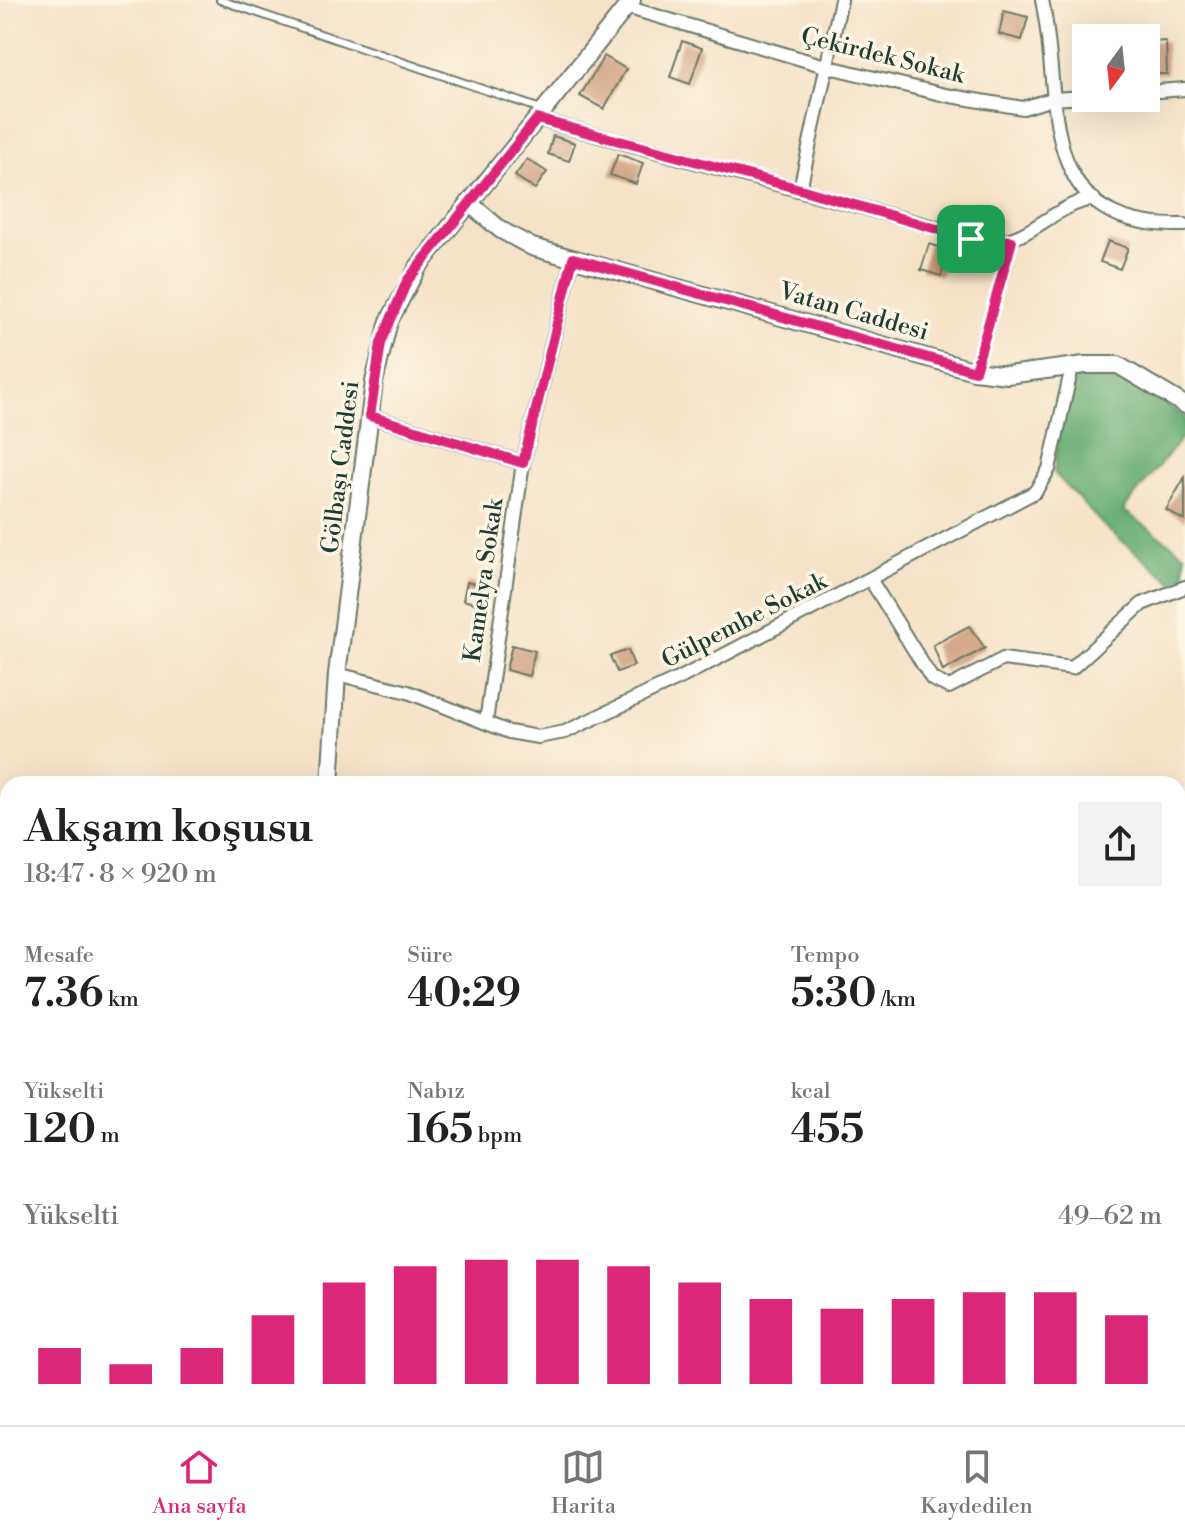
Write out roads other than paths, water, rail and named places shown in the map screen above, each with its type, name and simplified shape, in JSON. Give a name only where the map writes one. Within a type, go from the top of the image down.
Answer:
[{"type":"street","points":[[800,189],[841,0]]},
{"type":"street","points":[[1042,0],[1060,145],[1094,199],[1140,223],[1185,225]]},
{"type":"street","name":"Gölbaşı Caddesi","points":[[331,776],[337,674],[381,343],[401,295],[418,267],[629,4]]},
{"type":"street","name":"Çekirdek Sokak","points":[[629,4],[825,66],[945,95],[1023,108],[1052,99],[1072,98]]},
{"type":"street","points":[[1160,91],[1185,89]]},
{"type":"street","points":[[541,114],[971,239],[1012,241],[1069,204],[1094,199]]},
{"type":"street","name":"Vatan Caddesi","points":[[469,203],[517,240],[573,258],[975,371],[1007,375],[1118,365],[1185,405]]},
{"type":"street","name":"Kamelya Sokak","points":[[486,722],[523,463],[573,258]]},
{"type":"street","name":"Gülpembe Sokak","points":[[337,674],[408,692],[486,722],[538,737],[565,732],[684,676],[1019,502],[1043,484],[1049,469],[1072,367]]},
{"type":"street","points":[[370,416],[523,463]]},
{"type":"street","points":[[870,579],[938,684],[949,687],[1003,659],[1072,668],[1142,604],[1185,587]]},
{"type":"lane","points":[[220,0],[541,114]]},
{"type":"lane","points":[[975,371],[1012,241]]}]
